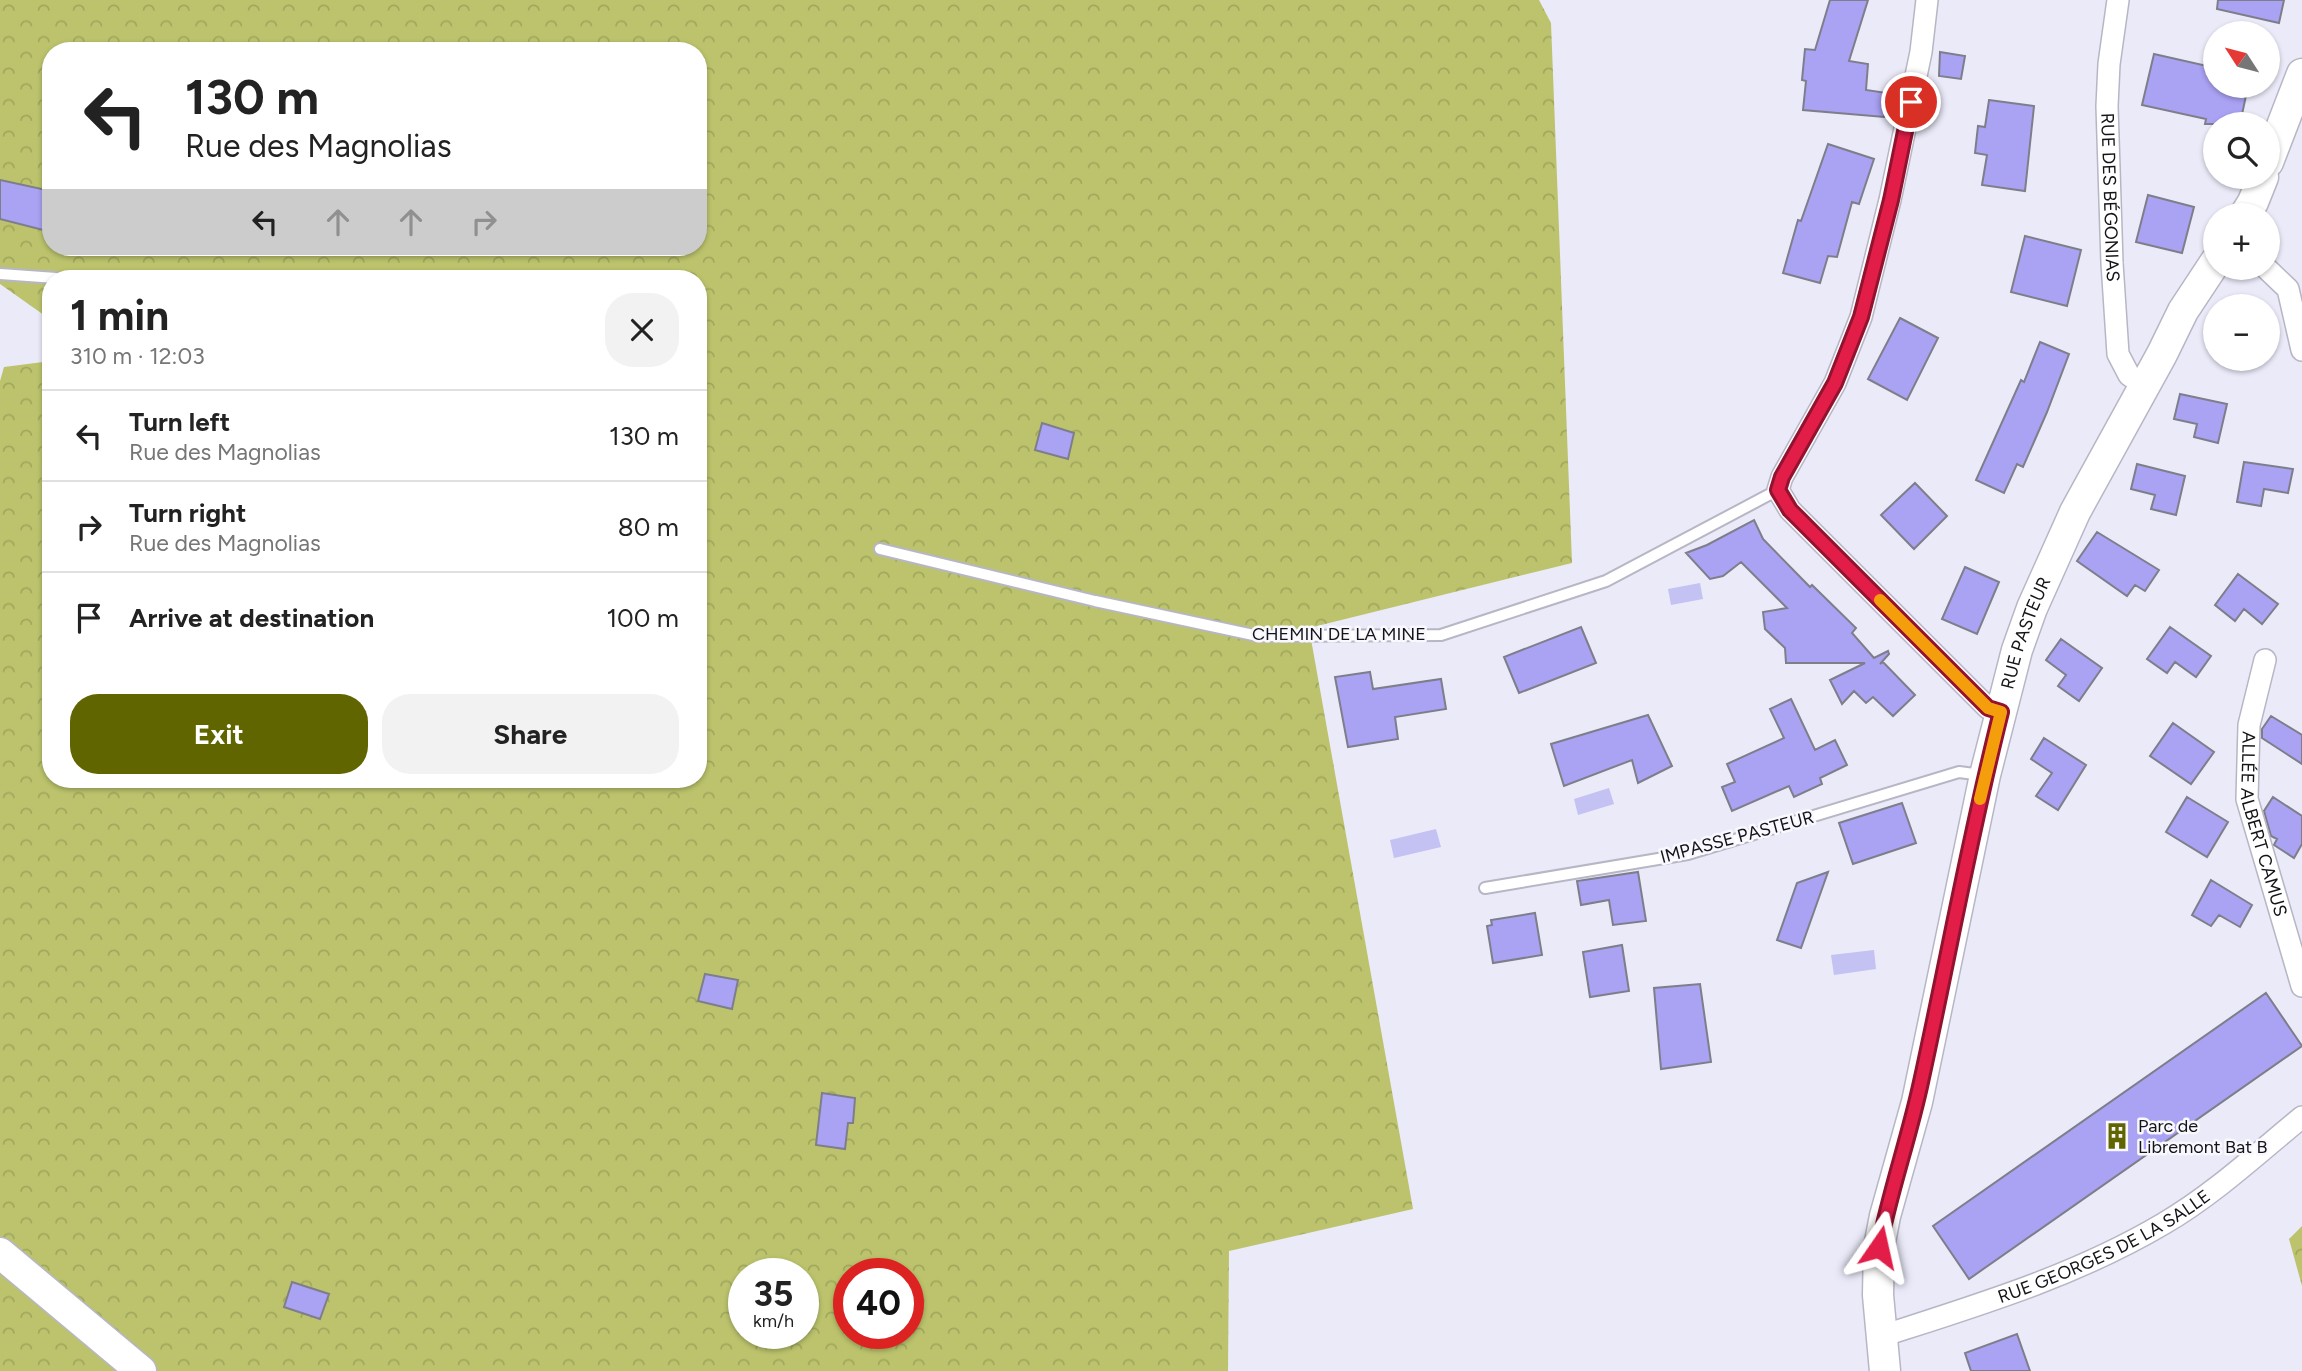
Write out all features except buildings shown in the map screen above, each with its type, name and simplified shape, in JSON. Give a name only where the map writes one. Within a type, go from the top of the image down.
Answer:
[{"type":"street","points":[[1927,0],[1921,52],[1891,200],[1861,317],[1835,383],[1782,477],[1778,490],[1790,510],[1988,708],[2001,712]]},
{"type":"street","name":"RUE DES BÉGONIAS","points":[[2118,0],[2109,64],[2107,106],[2118,354],[2129,374],[2144,384]]},
{"type":"street","points":[[2280,132],[2302,74]]},
{"type":"street","name":"RUE PASTEUR","points":[[1885,1371],[1877,1272],[1879,1247],[1917,1102],[1985,775],[2017,650],[2032,608],[2075,512],[2183,311],[2203,280]]},
{"type":"street","points":[[2279,280],[2288,289],[2302,350]]},
{"type":"street","name":"ALLÉE ALBERT CAMUS","points":[[2265,660],[2249,725],[2247,799],[2302,986]]},
{"type":"street","name":"RUE GEORGES DE LA SALLE","points":[[1881,1336],[2027,1289],[2119,1249],[2166,1223],[2221,1183],[2302,1117]]},
{"type":"street","points":[[0,1253],[141,1371]]},
{"type":"lane","points":[[0,274],[42,277]]},
{"type":"lane","name":"CHEMIN DE LA MINE","points":[[880,548],[1095,601],[1258,636],[1441,635],[1606,581],[1778,490]]},
{"type":"lane","name":"IMPASSE PASTEUR","points":[[1485,888],[1688,854],[1959,772],[1985,775]]},
{"type":"green space","points":[[0,0],[1539,0],[1551,23],[1572,563],[1309,628],[1413,1209],[1229,1251],[1228,1371],[0,1371],[0,381],[4,367],[42,362],[42,788],[707,788],[707,270],[42,270],[42,314],[0,284]]},
{"type":"green space","points":[[2302,1226],[2302,1286],[2289,1239]]},
{"type":"water","points":[[1700,583],[1703,599],[1671,605],[1668,589]]},
{"type":"water","points":[[1609,788],[1614,804],[1578,815],[1574,799]]},
{"type":"water","points":[[1436,829],[1441,847],[1394,858],[1390,840]]},
{"type":"water","points":[[1874,950],[1876,969],[1834,975],[1831,955]]},
{"type":"slow traffic","points":[[1880,600],[1988,708],[2001,712],[1980,799]]},
{"type":"place","name":"Parc de Libremont Bat B","points":[[2117,1136]]},
{"type":"route","points":[[1879,1247],[1917,1102],[1985,775],[2001,712],[1988,708],[1790,510],[1778,490],[1782,477],[1835,383],[1861,317],[1891,200],[1911,102]]}]
